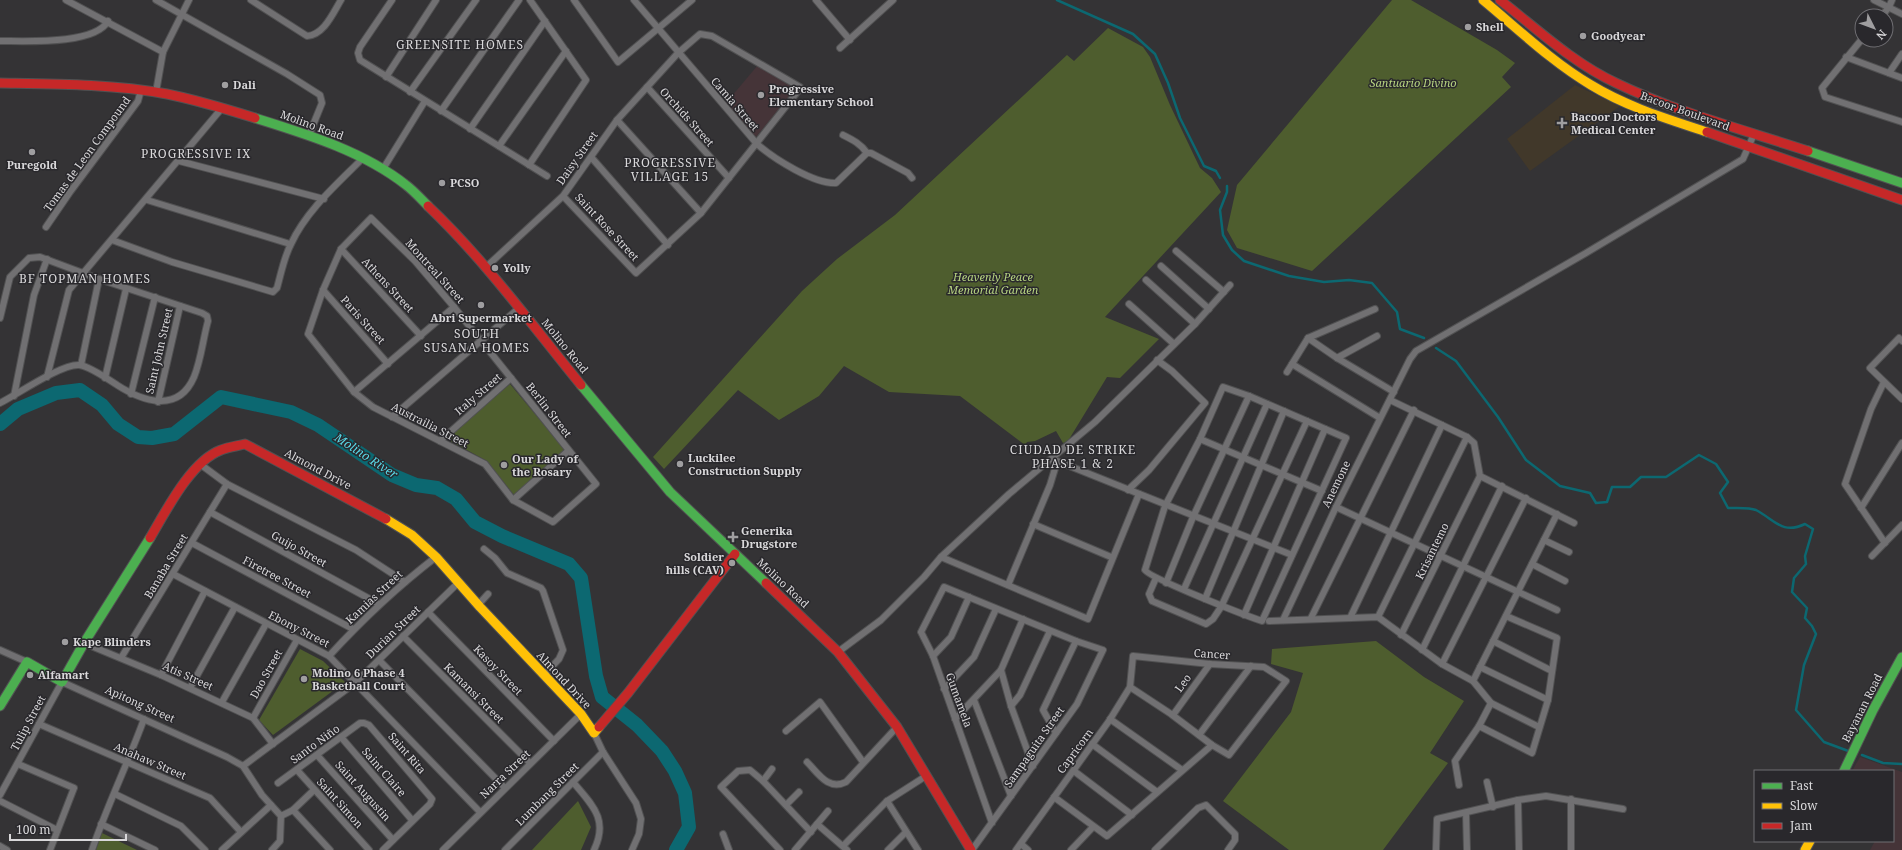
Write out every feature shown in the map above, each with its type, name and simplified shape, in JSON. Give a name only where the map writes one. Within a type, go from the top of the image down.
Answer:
[{"type":"main road","name":"Bacoor Boulevard","points":[[1483,0],[1566,68],[1592,86],[1654,114],[1902,200]]},
{"type":"main road","name":"Bacoor Boulevard","points":[[1500,0],[1574,59],[1602,77],[1646,97],[1902,183]]},
{"type":"main road","name":"Molino Road","points":[[0,83],[79,85],[141,90],[156,92],[222,108],[309,135],[384,169],[406,185],[446,223],[486,268],[670,492],[838,652],[896,727],[971,850]]},
{"type":"main road","name":"Almond Drive","points":[[62,682],[84,643],[179,491],[200,464],[220,450],[245,444],[375,513],[412,535],[436,556],[478,605],[581,714],[594,733]]},
{"type":"main road","points":[[594,733],[628,693],[735,554]]},
{"type":"main road","name":"Bayanan Road","points":[[1844,770],[1873,710],[1902,657]]},
{"type":"main road","points":[[0,706],[27,662]]},
{"type":"main road","name":"Apitong Street","points":[[27,662],[62,682]]},
{"type":"street","points":[[66,0],[108,21],[163,52]]},
{"type":"street","points":[[156,0],[287,74],[320,95],[322,103],[309,135]]},
{"type":"street","points":[[156,92],[163,52],[189,0]]},
{"type":"street","points":[[255,1],[307,36],[314,36],[320,31],[341,0]]},
{"type":"street","points":[[392,0],[360,47],[358,53],[360,60],[547,176]]},
{"type":"street","points":[[386,77],[436,0]]},
{"type":"street","points":[[410,92],[476,0]]},
{"type":"street","points":[[441,111],[519,0]]},
{"type":"street","points":[[529,165],[586,80],[530,0]]},
{"type":"street","points":[[574,0],[618,62],[692,0]]},
{"type":"street","name":"Camia Street","points":[[634,0],[757,144],[701,212],[636,273]]},
{"type":"street","points":[[840,48],[893,0]]},
{"type":"street","points":[[1874,0],[1902,14]]},
{"type":"street","points":[[1889,7],[1892,0]]},
{"type":"street","points":[[820,1],[850,40]]},
{"type":"street","points":[[0,41],[33,41],[86,36],[104,28],[108,21]]},
{"type":"street","points":[[470,129],[545,21]]},
{"type":"street","name":"Daisy Street","points":[[486,268],[563,196],[617,120],[678,53],[700,34],[712,36],[800,87],[757,144]]},
{"type":"street","points":[[1854,48],[1822,88],[1826,97],[1902,122]]},
{"type":"street","points":[[498,146],[566,51]]},
{"type":"street","points":[[1889,73],[1902,54]]},
{"type":"street","points":[[1846,57],[1902,78]]},
{"type":"street","name":"Orchids Street","points":[[647,87],[729,178]]},
{"type":"street","name":"Tomas de Leon Compound","points":[[46,227],[70,192],[138,101],[141,90]]},
{"type":"street","points":[[384,169],[425,101]]},
{"type":"street","points":[[47,377],[69,290],[147,200],[222,108]]},
{"type":"street","points":[[617,120],[701,212]]},
{"type":"street","points":[[1749,148],[1754,134]]},
{"type":"street","points":[[843,135],[855,141],[864,148],[867,153],[871,153],[902,170],[912,178]]},
{"type":"street","points":[[757,144],[772,157],[788,166],[829,184],[836,183],[867,153]]},
{"type":"street","name":"Anemone","points":[[1283,620],[1336,508],[1410,359],[1424,346],[1586,253],[1743,158],[1749,148]]},
{"type":"street","points":[[591,156],[668,244]]},
{"type":"street","points":[[112,240],[172,262],[273,292],[277,288],[290,244],[302,226],[324,199],[362,158]]},
{"type":"street","points":[[179,161],[324,199]]},
{"type":"street","name":"Saint Rose Street","points":[[563,196],[636,273]]},
{"type":"street","points":[[147,200],[290,244]]},
{"type":"street","name":"Montreal Street","points":[[341,249],[371,218],[415,261],[482,340]]},
{"type":"street","points":[[322,290],[341,249]]},
{"type":"street","name":"Athens Street","points":[[341,249],[420,336]]},
{"type":"street","points":[[1176,251],[1224,292]]},
{"type":"street","points":[[0,318],[10,278],[29,258],[40,257],[99,280],[202,313],[206,316],[208,321],[194,376],[181,394],[169,400],[158,402],[144,399],[131,394],[81,365],[72,365],[0,403]]},
{"type":"street","points":[[14,396],[34,295],[47,259]]},
{"type":"street","points":[[1161,266],[1209,309]]},
{"type":"street","points":[[81,365],[99,280]]},
{"type":"street","points":[[1146,280],[1195,324]]},
{"type":"street","points":[[838,652],[881,620],[924,578],[941,557],[1009,494],[1055,461],[1195,324],[1230,286]]},
{"type":"street","points":[[105,378],[126,289]]},
{"type":"street","name":"Austrailia Street","points":[[322,290],[308,334],[354,392],[373,407],[485,464],[513,500],[552,522]]},
{"type":"street","name":"Paris Street","points":[[322,290],[388,364]]},
{"type":"street","points":[[131,394],[155,297]]},
{"type":"street","points":[[1129,304],[1174,344]]},
{"type":"street","name":"Saint John Street","points":[[158,402],[180,306]]},
{"type":"street","points":[[354,392],[454,307]]},
{"type":"street","points":[[392,417],[519,308]]},
{"type":"street","points":[[1287,372],[1308,338],[1375,309]]},
{"type":"street","points":[[1338,358],[1377,336]]},
{"type":"street","points":[[1308,338],[1394,392]]},
{"type":"street","points":[[1902,341],[1899,338],[1870,368],[1902,399]]},
{"type":"street","name":"Berlin Street","points":[[482,340],[596,484],[552,522]]},
{"type":"street","points":[[1128,490],[1149,470],[1205,403],[1172,371],[1157,360]]},
{"type":"street","points":[[1292,364],[1380,418]]},
{"type":"street","name":"Italy Street","points":[[440,442],[511,378]]},
{"type":"street","points":[[1884,382],[1871,409],[1845,484],[1885,543]]},
{"type":"street","points":[[1223,386],[1249,396],[1346,438],[1262,621],[1222,607],[1205,598],[1166,583],[1147,574],[1145,570],[1166,506],[1200,439],[1223,386]]},
{"type":"street","points":[[1166,583],[1193,517],[1249,396]]},
{"type":"street","points":[[1390,400],[1414,410],[1467,437],[1474,443],[1480,476],[1574,523]]},
{"type":"street","points":[[1184,589],[1266,404]]},
{"type":"street","points":[[1311,618],[1414,410]]},
{"type":"street","points":[[1205,598],[1284,411]]},
{"type":"street","points":[[1156,578],[1149,594],[1152,601],[1206,624],[1213,619],[1222,607],[1306,421]]},
{"type":"street","points":[[1350,618],[1442,425]]},
{"type":"street","points":[[1244,615],[1325,429]]},
{"type":"street","points":[[1378,617],[1467,437]]},
{"type":"street","points":[[1200,439],[1322,491]]},
{"type":"street","points":[[1862,508],[1902,443]]},
{"type":"street","points":[[513,500],[568,450]]},
{"type":"street","points":[[1055,461],[1292,555]]},
{"type":"street","points":[[1008,585],[1050,485],[1055,461]]},
{"type":"street","points":[[200,464],[227,484],[356,550],[405,582]]},
{"type":"street","name":"Krisantemo","points":[[1401,635],[1480,476]]},
{"type":"street","name":"Banaba Street","points":[[121,658],[174,574],[227,484]]},
{"type":"street","points":[[1422,650],[1502,486]]},
{"type":"street","points":[[941,557],[1088,619],[1111,558],[1139,494]]},
{"type":"street","points":[[1442,664],[1526,498]]},
{"type":"street","points":[[1336,508],[1390,534],[1441,555],[1486,578],[1518,591],[1557,610]]},
{"type":"street","name":"Guijo Street","points":[[210,512],[379,604]]},
{"type":"street","points":[[1473,681],[1557,514]]},
{"type":"street","points":[[1033,524],[1111,558]]},
{"type":"street","points":[[1872,556],[1902,525]]},
{"type":"street","points":[[1544,540],[1569,552]]},
{"type":"street","name":"Firetree Street","points":[[192,543],[353,629]]},
{"type":"street","points":[[484,549],[495,558],[507,573],[541,588],[543,591],[563,650],[559,659],[544,674]]},
{"type":"street","name":"Kamias Street","points":[[328,656],[379,604],[436,556]]},
{"type":"street","points":[[1532,564],[1565,581]]},
{"type":"street","name":"Ebony Street","points":[[174,574],[328,656],[480,812]]},
{"type":"street","name":"Durian Street","points":[[243,766],[355,682],[458,583]]},
{"type":"street","name":"Gumamela","points":[[969,597],[944,587],[921,632],[933,656],[992,823]]},
{"type":"street","points":[[161,675],[205,591]]},
{"type":"street","points":[[478,605],[488,594]]},
{"type":"street","points":[[933,656],[952,637],[969,597],[1076,641],[1043,710],[1056,733]]},
{"type":"street","points":[[190,688],[235,607]]},
{"type":"street","points":[[944,689],[974,657],[996,609]]},
{"type":"street","name":"Kasoy Street","points":[[428,612],[554,741]]},
{"type":"street","points":[[1479,726],[1532,753],[1548,700],[1557,638],[1506,616]]},
{"type":"street","points":[[1269,621],[1311,618],[1378,617],[1442,664],[1473,681],[1491,703],[1539,727]]},
{"type":"street","points":[[955,719],[1001,670],[1023,619]]},
{"type":"street","points":[[222,702],[266,624]]},
{"type":"street","points":[[1011,706],[1020,695],[1050,631]]},
{"type":"street","name":"Kamansi Street","points":[[403,636],[530,763]]},
{"type":"street","name":"Dao Street","points":[[253,718],[296,640]]},
{"type":"street","name":"Sampaguita Street","points":[[971,850],[1077,704],[1103,650],[1076,641]]},
{"type":"street","points":[[1493,641],[1552,671]]},
{"type":"street","name":"Atis Street","points":[[84,643],[222,702],[253,718],[273,744]]},
{"type":"street","points":[[0,650],[27,662]]},
{"type":"street","name":"Cancer","points":[[1133,656],[1210,664],[1264,667],[1286,681],[1229,755],[1212,745]]},
{"type":"street","name":"Capricorn","points":[[1016,850],[1074,771],[1110,719],[1130,686],[1133,656]]},
{"type":"street","points":[[378,660],[505,788]]},
{"type":"street","name":"Leo","points":[[1172,715],[1210,664]]},
{"type":"street","points":[[1199,735],[1251,666]]},
{"type":"street","points":[[1480,667],[1548,700]]},
{"type":"street","points":[[1001,670],[1011,706],[1033,766]]},
{"type":"street","name":"Apitong Street","points":[[62,682],[227,756],[243,766]]},
{"type":"street","name":"Tulip Street","points":[[0,795],[62,682]]},
{"type":"street","points":[[1054,797],[1107,836],[1212,745],[1130,686]]},
{"type":"street","points":[[974,700],[1011,796]]},
{"type":"street","points":[[786,731],[820,702],[864,762]]},
{"type":"street","points":[[1459,786],[1455,761],[1479,726],[1491,703]]},
{"type":"street","name":"Narra Street","points":[[443,850],[581,714]]},
{"type":"street","points":[[92,850],[101,824],[128,762],[144,719]]},
{"type":"street","points":[[1110,719],[1182,770]]},
{"type":"street","name":"Santo Niño","points":[[278,783],[360,723],[364,723]]},
{"type":"street","name":"Saint Rita","points":[[364,723],[369,725],[432,798],[430,804],[412,820]]},
{"type":"street","name":"Anahaw Street","points":[[39,724],[210,798],[241,832]]},
{"type":"street","points":[[807,762],[830,785],[838,786],[846,782],[896,727]]},
{"type":"street","points":[[594,733],[603,752],[636,803],[641,819],[640,834],[632,850]]},
{"type":"street","name":"Saint Claire","points":[[341,737],[412,820]]},
{"type":"street","points":[[1092,744],[1157,792]]},
{"type":"street","name":"Lumbang Street","points":[[508,849],[603,752]]},
{"type":"street","name":"Saint Augustin","points":[[318,755],[394,840]]},
{"type":"street","points":[[18,764],[74,788],[50,850]]},
{"type":"street","points":[[243,766],[262,795],[281,816],[280,842],[272,850]]},
{"type":"street","points":[[763,781],[772,769]]},
{"type":"street","name":"Saint Simon","points":[[297,770],[369,850]]},
{"type":"street","points":[[780,850],[721,787],[738,771],[750,770],[763,781],[810,832]]},
{"type":"street","points":[[1074,771],[1132,815]]},
{"type":"street","points":[[817,824],[845,848],[887,802],[926,776]]},
{"type":"street","points":[[573,782],[596,810],[601,827],[594,850]]},
{"type":"street","points":[[1487,782],[1493,807]]},
{"type":"street","points":[[281,816],[293,810],[314,790]]},
{"type":"street","points":[[786,805],[799,792]]},
{"type":"street","points":[[114,794],[181,826],[205,850]]},
{"type":"street","points":[[1436,850],[1437,819],[1518,800],[1546,796],[1571,799],[1623,809]]},
{"type":"street","points":[[1571,799],[1571,850]]},
{"type":"street","points":[[1518,800],[1519,850]]},
{"type":"street","points":[[0,801],[57,830]]},
{"type":"street","points":[[887,802],[918,850]]},
{"type":"street","points":[[222,850],[271,805]]},
{"type":"street","points":[[1155,850],[1203,805],[1206,805],[1215,812],[1235,834],[1235,840],[1228,850]]},
{"type":"street","points":[[293,810],[330,850]]},
{"type":"street","points":[[795,850],[828,810]]},
{"type":"street","points":[[1466,813],[1467,850]]},
{"type":"street","points":[[383,850],[412,820]]},
{"type":"street","points":[[101,824],[155,850]]},
{"type":"street","points":[[1071,850],[1093,826]]},
{"type":"street","points":[[888,850],[906,832]]},
{"type":"street","points":[[723,834],[730,850]]},
{"type":"street","points":[[1021,844],[1028,850]]},
{"type":"street","points":[[0,846],[7,850]]},
{"type":"shaded area","name":"Progressive Elementary School","points":[[758,65],[796,88],[756,137],[726,103]]},
{"type":"shaded area","name":"Bacoor Doctors Medical Center","points":[[1575,85],[1620,106],[1530,171],[1507,139]]},
{"type":"shaded area","points":[[1860,757],[1902,772],[1902,850],[1870,850],[1874,842],[1894,842],[1894,770],[1853,770]]},
{"type":"green space","name":"Santuario Divino","points":[[1392,0],[1411,0],[1497,50],[1515,63],[1502,77],[1511,87],[1312,271],[1237,248],[1227,230],[1237,185]]},
{"type":"green space","name":"Heavenly Peace Memorial Garden","points":[[1108,28],[1143,47],[1150,57],[1170,105],[1200,168],[1212,178],[1221,192],[1105,317],[1159,339],[1120,378],[1107,377],[1068,441],[1063,443],[1056,431],[1035,441],[1027,442],[1025,445],[960,396],[889,392],[844,366],[819,396],[779,420],[738,390],[664,469],[653,457],[802,291],[837,259],[895,215],[1067,55],[1074,61]]},
{"type":"green space","points":[[510,384],[565,450],[514,495],[487,461],[445,438]]},
{"type":"green space","points":[[1376,641],[1424,677],[1464,701],[1430,753],[1448,763],[1383,850],[1289,850],[1223,801],[1291,712],[1303,673],[1271,664],[1272,649]]},
{"type":"green space","points":[[300,649],[323,661],[345,682],[273,735],[259,720]]},
{"type":"green space","points":[[578,801],[591,827],[581,850],[532,850]]},
{"type":"green space","points":[[102,833],[137,850],[96,850]]},
{"type":"waterway","points":[[1057,0],[1133,34],[1155,54],[1168,83],[1180,118],[1204,166],[1216,171],[1220,178]]},
{"type":"waterway","points":[[1227,186],[1227,192],[1220,210],[1223,235],[1232,250],[1244,261],[1289,276],[1324,282],[1349,280],[1372,283],[1397,312],[1400,329],[1424,338]]},
{"type":"waterway","points":[[1436,348],[1456,361],[1498,417],[1526,460],[1560,486],[1590,493],[1596,503],[1607,502],[1612,487],[1630,487],[1641,477],[1666,477],[1699,455],[1716,464],[1728,482],[1720,493],[1728,508],[1753,509],[1784,527],[1790,528],[1805,524],[1813,529],[1805,556],[1806,564],[1794,578],[1792,592],[1807,608],[1805,618],[1812,626],[1816,634],[1804,665],[1796,710],[1824,742],[1851,752]]},
{"type":"waterway","name":"Molino River","points":[[0,424],[18,409],[56,393],[80,390],[102,405],[118,424],[138,437],[152,438],[174,434],[221,397],[291,412],[318,425],[392,475],[416,485],[437,488],[456,499],[475,522],[502,536],[569,564],[581,578],[596,676],[602,697],[637,725],[662,751],[675,771],[685,793],[689,827],[676,850]]},
{"type":"waterway","points":[[1862,755],[1883,763],[1902,764]]},
{"type":"traffic: fast","points":[[255,118],[314,137],[371,162],[406,185],[428,206]]},
{"type":"traffic: fast","points":[[1808,151],[1902,183]]},
{"type":"traffic: fast","points":[[581,385],[670,492],[766,583]]},
{"type":"traffic: fast","points":[[0,706],[27,662],[62,682],[84,643],[150,538]]},
{"type":"traffic: fast","points":[[1844,770],[1873,710],[1902,657]]},
{"type":"traffic: slow","points":[[1483,0],[1549,56],[1591,85],[1633,106],[1707,132]]},
{"type":"traffic: slow","points":[[386,519],[412,535],[436,557],[480,607],[581,714],[594,733],[599,727]]},
{"type":"traffic: slow","points":[[1805,850],[1809,842]]},
{"type":"traffic: jam","points":[[1500,0],[1570,56],[1616,83],[1686,112],[1808,151]]},
{"type":"traffic: jam","points":[[0,83],[84,85],[126,88],[189,99],[255,118]]},
{"type":"traffic: jam","points":[[1707,132],[1902,200]]},
{"type":"traffic: jam","points":[[428,206],[449,226],[488,270],[581,385]]},
{"type":"traffic: jam","points":[[150,538],[180,488],[200,465],[210,456],[221,450],[245,444],[386,519]]},
{"type":"traffic: jam","points":[[599,727],[628,693],[735,554]]},
{"type":"traffic: jam","points":[[766,583],[838,652],[897,727],[971,850]]},
{"type":"place","name":"Shell","points":[[1468,27]]},
{"type":"place","name":"Goodyear","points":[[1583,36]]},
{"type":"place","name":"Dali","points":[[225,85]]},
{"type":"place","name":"Progressive Elementary School","points":[[761,95]]},
{"type":"place","name":"Bacoor Doctors Medical Center","points":[[1562,123]]},
{"type":"place","name":"Puregold","points":[[32,152]]},
{"type":"place","name":"PCSO","points":[[442,183]]},
{"type":"place","name":"Yolly","points":[[495,268]]},
{"type":"place","name":"Abri Supermarket","points":[[481,305]]},
{"type":"place","name":"Luckilee Construction Supply","points":[[680,464]]},
{"type":"place","name":"Our Lady of the Rosary","points":[[504,465]]},
{"type":"place","name":"Generika Drugstore","points":[[733,537]]},
{"type":"place","name":"Soldier hills (CAV)","points":[[732,563]]},
{"type":"place","name":"Kape Blinders","points":[[65,642]]},
{"type":"place","name":"Alfamart","points":[[30,675]]},
{"type":"place","name":"Molino 6 Phase 4 Basketball Court","points":[[304,679]]},
{"type":"district","name":"GREENSITE HOMES","points":[[460,45]]},
{"type":"district","name":"PROGRESSIVE IX","points":[[196,154]]},
{"type":"district","name":"PROGRESSIVE VILLAGE 15","points":[[670,170]]},
{"type":"district","name":"BF TOPMAN HOMES","points":[[85,279]]},
{"type":"district","name":"SOUTH SUSANA HOMES","points":[[477,341]]},
{"type":"district","name":"CIUDAD DE STRIKE PHASE 1 & 2","points":[[1073,457]]}]
